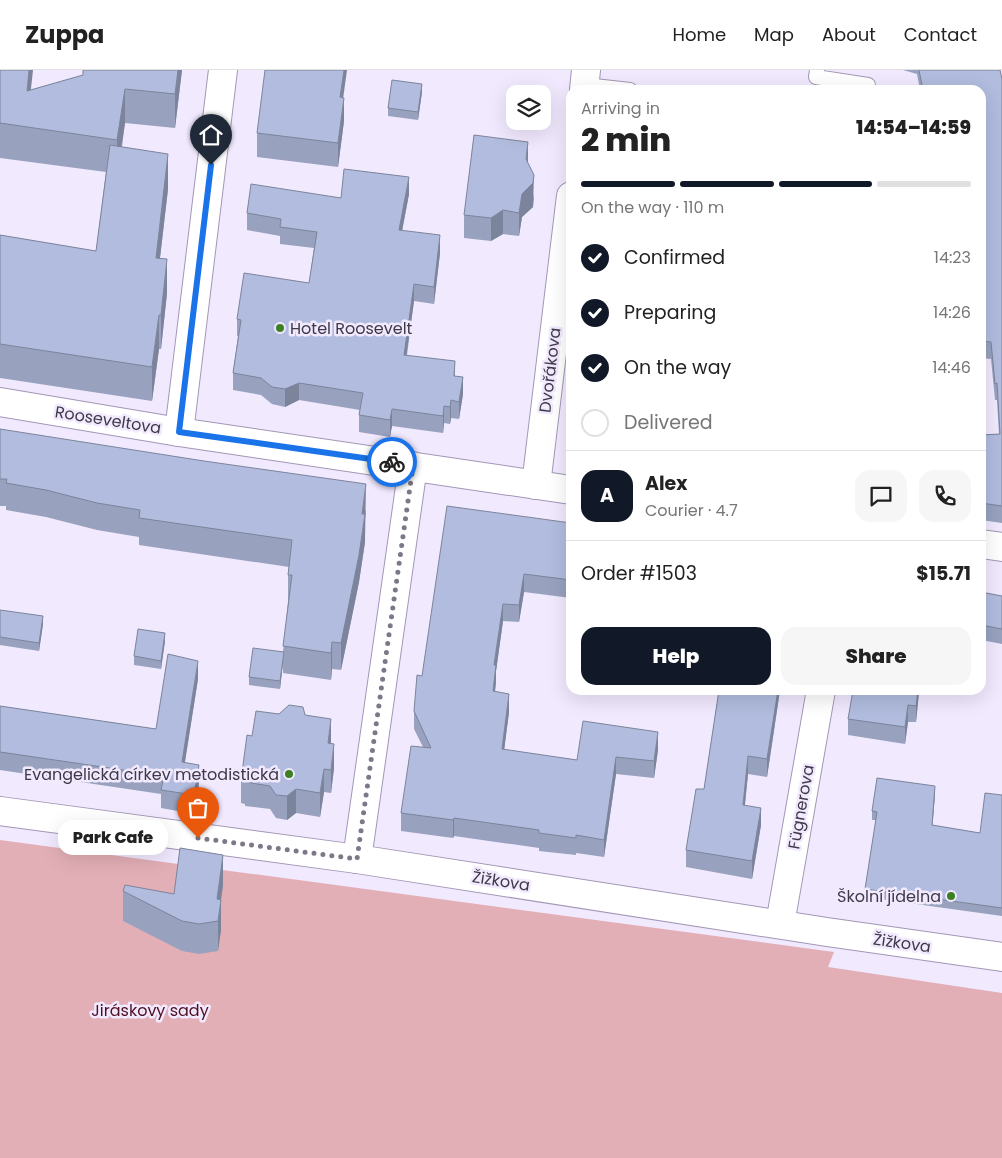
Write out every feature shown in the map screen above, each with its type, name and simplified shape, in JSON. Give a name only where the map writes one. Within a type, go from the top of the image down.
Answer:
[{"type":"street","points":[[179,432],[223,70]]},
{"type":"street","name":"Dvořákova","points":[[536,485],[566,237]]},
{"type":"street","name":"Rooseveltova","points":[[0,402],[179,432],[566,489]]},
{"type":"street","points":[[357,859],[413,466]]},
{"type":"street","points":[[986,545],[1002,547]]},
{"type":"street","name":"Fügnerova","points":[[780,924],[820,695]]},
{"type":"street","name":"Žižkova","points":[[0,811],[357,859],[827,932],[1002,957]]},
{"type":"lane","points":[[816,70],[816,77],[868,85]]},
{"type":"lane","points":[[585,79],[610,85]]},
{"type":"green space","name":"Jiráskovy sady","points":[[0,840],[834,952],[828,967],[1002,993],[1002,1158],[0,1158]]},
{"type":"building","points":[[0,70],[29,70],[27,91],[83,75],[83,70],[178,70],[175,94],[125,89],[117,140],[0,123]]},
{"type":"building","points":[[265,70],[344,70],[340,97],[344,98],[338,143],[257,133]]},
{"type":"building","points":[[919,70],[1000,70],[1002,79],[1002,506],[986,504],[986,435],[1000,434],[997,383],[995,384],[991,342],[986,342],[986,85],[922,85]]},
{"type":"building","points":[[392,80],[422,84],[418,112],[388,108]]},
{"type":"building","points":[[474,135],[528,142],[526,159],[534,175],[533,183],[522,194],[519,213],[503,210],[491,218],[464,215]]},
{"type":"building","points":[[110,145],[168,154],[156,258],[167,259],[161,315],[159,315],[152,367],[0,344],[0,235],[96,251]]},
{"type":"building","points":[[344,169],[409,177],[399,230],[440,235],[434,287],[414,284],[404,355],[455,361],[454,376],[463,377],[459,402],[451,400],[450,407],[444,406],[443,416],[392,409],[390,420],[359,415],[363,393],[299,383],[285,389],[272,387],[261,378],[233,373],[241,320],[237,319],[244,273],[309,283],[317,232],[280,227],[281,219],[247,213],[251,184],[341,198]]},
{"type":"building","points":[[0,429],[366,484],[362,514],[365,514],[359,555],[341,643],[332,642],[331,653],[283,646],[292,575],[288,575],[292,540],[139,518],[140,510],[97,503],[46,490],[6,483],[7,479],[0,479]]},
{"type":"building","points":[[447,506],[566,522],[566,579],[524,574],[519,605],[503,604],[494,665],[496,665],[493,691],[509,694],[502,749],[577,760],[583,721],[658,732],[654,761],[616,757],[604,840],[576,835],[576,838],[539,833],[539,830],[454,818],[453,820],[401,813],[411,746],[431,748],[414,711],[417,675],[422,676]]},
{"type":"building","points":[[986,593],[1002,596],[1002,629],[986,626]]},
{"type":"building","points":[[0,610],[43,616],[39,643],[0,637]]},
{"type":"building","points":[[138,629],[165,633],[161,661],[134,656]]},
{"type":"building","points":[[253,648],[284,652],[280,681],[249,677]]},
{"type":"building","points":[[168,654],[198,661],[182,762],[199,765],[194,795],[161,790],[164,776],[0,752],[0,706],[156,729]]},
{"type":"building","points":[[718,695],[777,695],[767,759],[748,756],[743,805],[761,808],[752,861],[686,850],[696,789],[704,789]]},
{"type":"building","points":[[852,695],[917,695],[916,706],[908,705],[905,727],[848,719]]},
{"type":"building","name":"Evangelická církev metodistická","points":[[289,705],[303,707],[305,715],[331,719],[328,743],[334,744],[331,770],[324,769],[320,793],[296,789],[287,796],[276,795],[270,786],[241,780],[247,735],[252,736],[256,711],[279,714]]},
{"type":"building","points":[[877,778],[935,786],[932,825],[980,833],[985,793],[1002,795],[1002,908],[865,889],[877,812],[872,811]]},
{"type":"building","points":[[180,848],[223,855],[217,899],[221,900],[218,921],[199,924],[182,921],[123,891],[125,885],[174,894]]},
{"type":"way so far","points":[[198,838],[357,859],[413,466],[392,462]]},
{"type":"place","name":"Hotel Roosevelt","points":[[280,328]]},
{"type":"place","name":"Evangelická církev metodistická","points":[[289,774]]},
{"type":"place","name":"Park Cafe","points":[[198,838]]},
{"type":"place","name":"Školní jídelna","points":[[951,896]]},
{"type":"route","points":[[211,165],[179,432],[392,462]]}]
